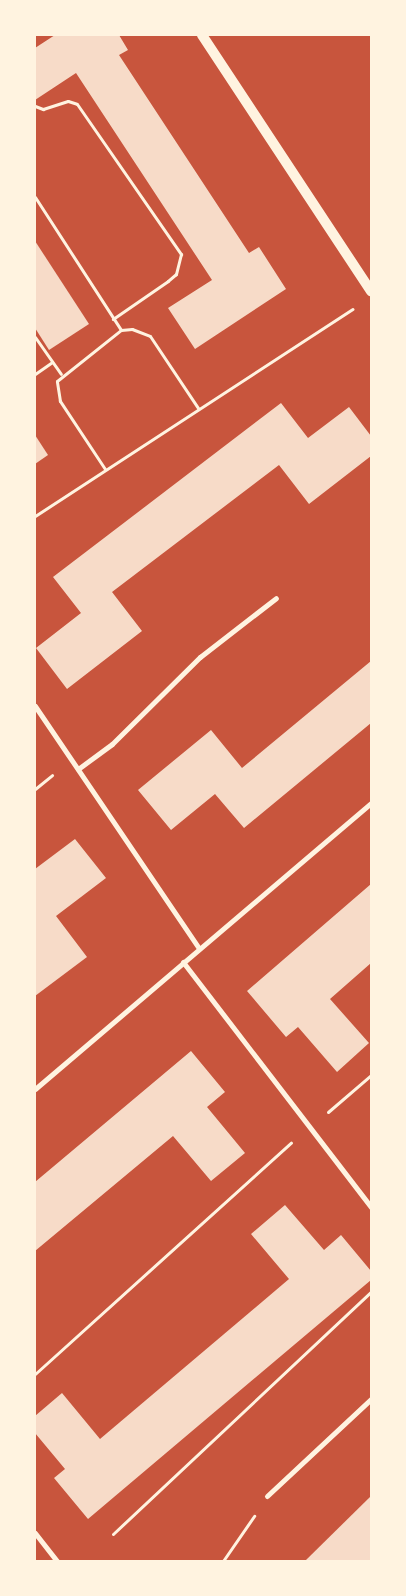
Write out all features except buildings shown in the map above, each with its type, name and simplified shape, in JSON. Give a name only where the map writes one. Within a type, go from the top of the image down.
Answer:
[{"type":"main road","points":[[202,35],[371,291]]},
{"type":"street","points":[[78,769],[112,744],[200,657],[276,598]]},
{"type":"street","points":[[35,706],[199,948]]},
{"type":"street","points":[[35,1089],[371,802]]},
{"type":"street","points":[[183,962],[371,1207]]},
{"type":"street","points":[[267,1496],[371,1399]]},
{"type":"street","points":[[35,1533],[57,1561]]},
{"type":"path","points":[[35,106],[43,108],[68,100],[78,104],[181,254],[172,278],[113,319]]},
{"type":"path","points":[[35,197],[120,330]]},
{"type":"path","points":[[35,516],[198,408],[270,366],[357,305]]},
{"type":"path","points":[[106,469],[60,401],[56,388],[61,374],[120,330],[132,328],[150,336],[198,408]]},
{"type":"path","points":[[35,337],[61,374]]},
{"type":"path","points":[[35,374],[52,362]]},
{"type":"path","points":[[35,1374],[371,1075]]},
{"type":"path","points":[[113,1534],[371,1292]]},
{"type":"path","points":[[223,1561],[267,1496]]}]
